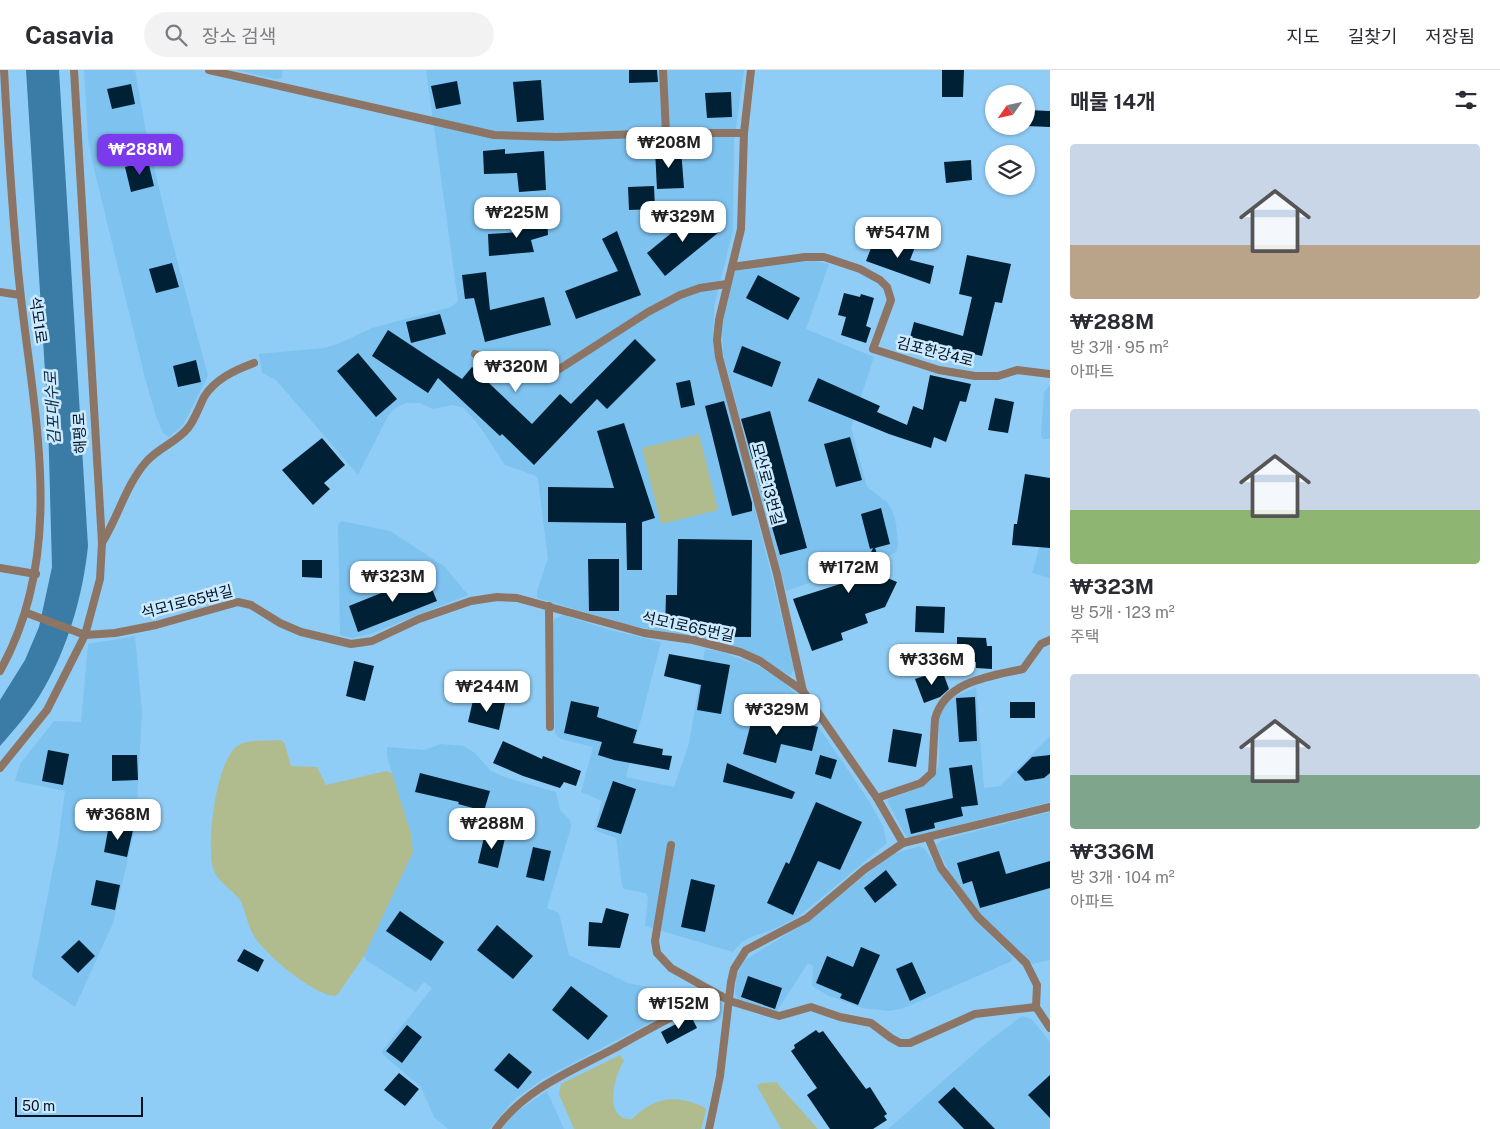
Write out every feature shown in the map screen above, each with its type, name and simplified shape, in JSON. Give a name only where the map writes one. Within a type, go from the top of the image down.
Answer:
[{"type":"lane","name":"석모1로","points":[[0,671],[26,613],[36,574],[41,527],[33,395],[20,295],[4,70]]},
{"type":"lane","name":"해평로","points":[[0,768],[47,710],[81,633],[100,579],[102,543],[74,70]]},
{"type":"lane","points":[[209,70],[494,136],[557,137],[666,133],[744,133]]},
{"type":"lane","points":[[662,70],[666,133]]},
{"type":"lane","name":"모산로13번길","points":[[751,70],[744,133],[741,229],[719,320],[719,357],[777,574],[803,691]]},
{"type":"lane","name":"김포한강4로","points":[[732,266],[805,256],[824,257],[860,269],[880,280],[887,287],[891,300],[873,350],[939,370],[975,376],[992,376],[1017,370],[1050,374]]},
{"type":"lane","points":[[475,354],[539,378],[550,375],[648,312],[680,295],[700,288],[727,284]]},
{"type":"lane","points":[[0,292],[20,295]]},
{"type":"lane","points":[[102,543],[134,479],[147,461],[187,430],[205,396],[215,384],[227,374],[254,363]]},
{"type":"lane","points":[[0,568],[36,574]]},
{"type":"lane","name":"석모1로65번길","points":[[26,613],[81,633],[115,633],[156,625],[238,602],[251,605],[280,623],[301,632],[352,644],[372,640],[419,619],[471,601],[507,597],[549,606],[644,633],[712,644],[740,652],[760,661],[803,691],[877,798],[903,843]]},
{"type":"lane","points":[[549,606],[550,728]]},
{"type":"lane","points":[[877,798],[921,783],[932,773],[934,718],[937,710],[949,696],[971,682],[988,676],[1023,669],[1041,644],[1050,640]]},
{"type":"lane","points":[[709,1129],[720,1076],[734,969],[746,950],[807,918],[865,869],[903,843],[1050,807]]},
{"type":"lane","points":[[928,838],[942,868],[978,917],[1026,963],[1037,985],[1036,1007],[1050,1028]]},
{"type":"lane","points":[[671,845],[655,940],[656,953],[671,968],[730,1001],[779,1016],[811,1007],[840,1017],[871,1023],[900,1043],[910,1043],[975,1014],[1036,1007]]},
{"type":"lane","points":[[496,1129],[518,1105],[541,1087],[686,1009],[721,996]]},
{"type":"shaded area","points":[[84,70],[135,70],[146,132],[168,226],[208,376],[183,425],[169,437],[163,433],[157,419],[146,382],[93,165],[88,138]]},
{"type":"shaded area","points":[[236,70],[282,70],[282,78],[275,79]]},
{"type":"shaded area","points":[[426,70],[744,70],[734,142],[733,230],[714,307],[713,345],[794,669],[791,676],[746,651],[730,645],[625,624],[537,598],[537,590],[548,559],[538,480],[536,476],[505,465],[481,428],[464,408],[452,405],[433,409],[419,403],[406,403],[394,409],[388,416],[358,475],[276,380],[262,373],[259,354],[324,348],[340,343],[372,328],[451,307],[458,301]]},
{"type":"shaded area","points":[[807,260],[829,264],[806,329],[874,357],[851,427],[867,487],[887,502],[892,510],[896,523],[898,544],[897,551],[893,554],[786,591],[723,354],[722,325],[735,271]]},
{"type":"shaded area","points":[[1050,385],[1050,439],[1043,439],[1041,436],[1044,392]]},
{"type":"shaded area","points":[[1050,510],[1050,578],[1032,573]]},
{"type":"shaded area","points":[[341,521],[390,531],[444,566],[468,595],[370,634],[352,638],[340,635],[338,525]]},
{"type":"shaded area","points":[[563,615],[610,630],[661,642],[626,777],[674,787],[689,743],[705,649],[722,652],[757,665],[784,682],[799,698],[869,801],[883,826],[887,843],[798,917],[772,930],[751,937],[742,942],[733,952],[645,926],[648,897],[645,893],[624,889],[622,886],[616,838],[594,830],[602,801],[581,792],[593,747],[561,739],[555,734],[553,623],[555,619]]},
{"type":"shaded area","points":[[135,636],[142,711],[136,824],[113,923],[75,1007],[33,978],[32,975],[58,843],[65,791],[15,781],[20,764],[54,721],[81,722],[88,644]]},
{"type":"shaded area","points":[[976,687],[984,788],[1000,786],[1050,736],[1050,802],[908,838],[888,802],[889,799],[922,787],[933,778],[939,765],[939,716],[943,708],[954,697]]},
{"type":"shaded area","points":[[441,744],[464,746],[475,753],[491,771],[507,778],[556,792],[560,810],[570,820],[571,827],[547,908],[559,913],[569,955],[628,983],[694,996],[694,1002],[651,1022],[541,1080],[515,1099],[489,1129],[448,1129],[434,1117],[421,1087],[383,1055],[382,1051],[432,988],[424,982],[416,992],[366,960],[364,956],[413,852],[411,834],[387,757],[387,747],[424,750]]},
{"type":"shaded area","points":[[1050,812],[1050,960],[1032,964],[981,915],[951,876],[936,845],[942,840]]},
{"type":"shaded area","points":[[920,846],[925,849],[952,891],[976,921],[1011,956],[1012,961],[904,1008],[889,1011],[862,1008],[829,996],[812,986],[813,966],[808,963],[777,1011],[738,999],[735,993],[736,976],[745,960],[811,919],[886,858]]},
{"type":"shaded area","points":[[1022,1016],[1032,1019],[1050,1042],[1050,1129],[888,1129],[985,1044]]},
{"type":"shaded area","points":[[547,1091],[564,1129],[501,1129],[516,1112]]},
{"type":"green space","points":[[699,434],[718,510],[661,524],[642,448]]},
{"type":"green space","points":[[280,740],[284,742],[291,766],[317,767],[326,785],[386,771],[392,773],[411,834],[413,852],[364,956],[335,996],[315,989],[290,972],[268,953],[254,936],[240,900],[221,881],[213,868],[211,857],[212,822],[224,766],[231,753],[243,743]]},
{"type":"green space","points":[[620,1055],[624,1061],[617,1076],[613,1096],[617,1113],[623,1118],[632,1119],[657,1102],[674,1099],[683,1100],[704,1107],[706,1110],[701,1129],[574,1129],[559,1094],[561,1084]]},
{"type":"green space","points":[[776,1082],[818,1129],[781,1129],[757,1086],[761,1083]]},
{"type":"water","name":"김포대수로","points":[[26,70],[59,70],[88,546],[78,604],[66,642],[50,678],[36,702],[0,746],[0,700],[25,660],[39,627],[52,567],[48,419]]},
{"type":"building","points":[[629,70],[657,70],[658,82],[629,83]]},
{"type":"building","points":[[942,70],[964,70],[963,97],[942,97]]},
{"type":"building","points":[[541,80],[544,120],[517,122],[513,82]]},
{"type":"building","points":[[457,81],[461,104],[436,109],[431,86]]},
{"type":"building","points":[[131,84],[135,104],[112,109],[107,89]]},
{"type":"building","points":[[731,92],[732,117],[707,118],[705,93]]},
{"type":"building","points":[[1035,110],[1050,111],[1050,127],[1035,126]]},
{"type":"building","points":[[505,149],[505,154],[544,151],[546,190],[519,192],[517,173],[484,174],[483,151]]},
{"type":"building","points":[[681,149],[684,188],[657,189],[655,150]]},
{"type":"building","points":[[971,160],[972,180],[946,183],[944,162]]},
{"type":"building","points":[[148,161],[154,186],[131,192],[125,167]]},
{"type":"building","points":[[654,186],[655,209],[629,210],[628,187]]},
{"type":"building","points":[[697,212],[703,212],[719,232],[665,276],[647,253]]},
{"type":"building","points":[[547,221],[548,235],[531,240],[534,252],[489,256],[488,234],[520,232],[519,223]]},
{"type":"building","points":[[617,231],[641,295],[576,319],[565,291],[618,271],[602,239]]},
{"type":"building","points":[[877,233],[915,247],[910,260],[934,266],[930,284],[866,261]]},
{"type":"building","points":[[967,255],[1011,264],[1002,303],[995,302],[982,356],[936,345],[933,359],[907,349],[914,322],[963,336],[972,297],[959,294]]},
{"type":"building","points":[[172,263],[179,287],[156,293],[149,269]]},
{"type":"building","points":[[486,272],[490,310],[544,297],[551,325],[485,342],[474,298],[465,299],[462,275]]},
{"type":"building","points":[[758,275],[800,298],[788,320],[746,298]]},
{"type":"building","points":[[844,293],[860,297],[861,294],[874,298],[866,326],[871,328],[866,343],[841,335],[846,317],[838,315]]},
{"type":"building","points":[[440,314],[446,334],[411,343],[406,322]]},
{"type":"building","points":[[388,330],[462,379],[472,367],[532,424],[560,394],[571,404],[635,339],[656,360],[607,409],[597,399],[534,465],[438,378],[428,393],[372,356]]},
{"type":"building","points":[[742,346],[781,362],[772,387],[733,372]]},
{"type":"building","points":[[358,353],[397,399],[376,417],[337,371]]},
{"type":"building","points":[[196,360],[201,382],[178,387],[173,366]]},
{"type":"building","points":[[930,375],[971,384],[966,402],[960,401],[946,442],[934,437],[931,448],[889,434],[808,401],[818,378],[880,406],[877,412],[907,425],[913,406],[923,410]]},
{"type":"building","points":[[690,380],[695,405],[681,408],[676,383]]},
{"type":"building","points":[[995,398],[1014,402],[1008,433],[988,430]]},
{"type":"building","points":[[724,401],[752,503],[752,511],[732,516],[705,406]]},
{"type":"building","points":[[770,411],[807,548],[780,555],[741,419]]},
{"type":"building","points":[[624,423],[655,518],[642,522],[642,570],[627,570],[626,523],[548,522],[548,487],[614,488],[597,431]]},
{"type":"building","points":[[850,437],[862,480],[836,487],[824,444]]},
{"type":"building","points":[[322,438],[345,465],[324,483],[330,489],[313,505],[282,470]]},
{"type":"building","points":[[1025,474],[1050,478],[1050,548],[1012,545],[1014,524],[1017,524]]},
{"type":"building","points":[[881,508],[890,544],[875,548],[885,577],[897,582],[885,607],[865,614],[868,623],[841,633],[843,640],[812,651],[793,599],[859,578],[873,548],[870,549],[861,514]]},
{"type":"building","points":[[678,539],[752,540],[751,637],[725,637],[725,630],[665,629],[666,595],[677,595]]},
{"type":"building","points":[[588,559],[619,559],[619,611],[589,611]]},
{"type":"building","points":[[302,560],[322,560],[322,578],[302,577]]},
{"type":"building","points":[[426,575],[437,601],[358,632],[349,606]]},
{"type":"building","points":[[916,606],[945,607],[944,633],[915,632]]},
{"type":"building","points":[[957,637],[986,638],[987,646],[992,646],[992,669],[976,668],[976,662],[957,662]]},
{"type":"building","points":[[669,654],[730,665],[721,714],[697,710],[701,685],[664,676]]},
{"type":"building","points":[[354,661],[374,666],[365,701],[346,696]]},
{"type":"building","points":[[942,670],[949,689],[940,697],[924,703],[915,679]]},
{"type":"building","points":[[474,696],[505,703],[499,730],[468,722]]},
{"type":"building","points":[[975,697],[977,741],[959,742],[956,698]]},
{"type":"building","points":[[571,701],[599,707],[597,717],[637,730],[633,743],[663,749],[662,755],[672,756],[669,770],[614,760],[598,755],[602,742],[564,733]]},
{"type":"building","points":[[1010,702],[1035,702],[1035,718],[1010,718]]},
{"type":"building","points":[[754,711],[818,727],[812,751],[781,744],[776,763],[743,754]]},
{"type":"building","points":[[893,729],[922,734],[916,767],[888,762]]},
{"type":"building","points":[[503,741],[542,759],[543,756],[581,771],[576,786],[564,782],[560,788],[523,776],[493,763]]},
{"type":"building","points":[[48,750],[69,754],[63,785],[42,781]]},
{"type":"building","points":[[112,755],[137,755],[138,780],[112,781]]},
{"type":"building","points":[[820,755],[837,760],[831,779],[815,774]]},
{"type":"building","points":[[1050,755],[1050,773],[1044,778],[1025,781],[1017,772],[1032,757]]},
{"type":"building","points":[[727,763],[795,792],[792,799],[723,782]]},
{"type":"building","points":[[972,765],[978,805],[961,807],[963,816],[934,823],[935,828],[911,834],[905,809],[953,798],[949,768]]},
{"type":"building","points":[[420,773],[490,791],[484,811],[458,804],[459,802],[415,792]]},
{"type":"building","points":[[613,781],[636,789],[621,834],[597,827]]},
{"type":"building","points":[[816,802],[862,822],[840,870],[818,861],[793,915],[767,903],[786,862],[789,864]]},
{"type":"building","points":[[109,825],[133,830],[127,857],[104,852]]},
{"type":"building","points":[[485,833],[505,838],[498,868],[478,863]]},
{"type":"building","points":[[533,847],[551,851],[544,881],[526,877]]},
{"type":"building","points":[[999,851],[1006,874],[1050,861],[1050,888],[980,908],[972,881],[963,884],[957,863]]},
{"type":"building","points":[[886,870],[897,885],[875,903],[864,888]]},
{"type":"building","points":[[691,879],[715,885],[705,932],[681,927]]},
{"type":"building","points":[[96,880],[120,885],[115,910],[91,905]]},
{"type":"building","points":[[606,908],[629,914],[620,948],[588,946],[589,922],[602,923]]},
{"type":"building","points":[[400,911],[444,942],[431,961],[386,931]]},
{"type":"building","points":[[497,925],[533,956],[513,979],[477,950]]},
{"type":"building","points":[[79,940],[95,956],[78,973],[61,957]]},
{"type":"building","points":[[861,947],[880,955],[858,1005],[840,998],[842,994],[816,983],[827,956],[853,967]]},
{"type":"building","points":[[244,949],[264,960],[258,972],[237,961]]},
{"type":"building","points":[[912,962],[926,993],[910,1001],[896,969]]},
{"type":"building","points":[[748,976],[782,988],[775,1009],[741,997]]},
{"type":"building","points":[[571,986],[608,1016],[588,1040],[552,1010]]},
{"type":"building","points":[[691,1016],[697,1028],[667,1044],[661,1032]]},
{"type":"building","points":[[407,1025],[422,1037],[402,1063],[386,1051]]},
{"type":"building","points":[[816,1030],[819,1033],[823,1031],[866,1089],[870,1087],[887,1114],[884,1116],[887,1120],[873,1129],[830,1129],[807,1095],[817,1088],[791,1051],[795,1048],[794,1045]]},
{"type":"building","points":[[509,1053],[532,1072],[518,1089],[494,1070]]},
{"type":"building","points":[[399,1073],[419,1089],[405,1106],[384,1090]]},
{"type":"building","points":[[1050,1075],[1050,1118],[1028,1095]]},
{"type":"building","points":[[954,1087],[995,1129],[964,1129],[938,1102]]}]
